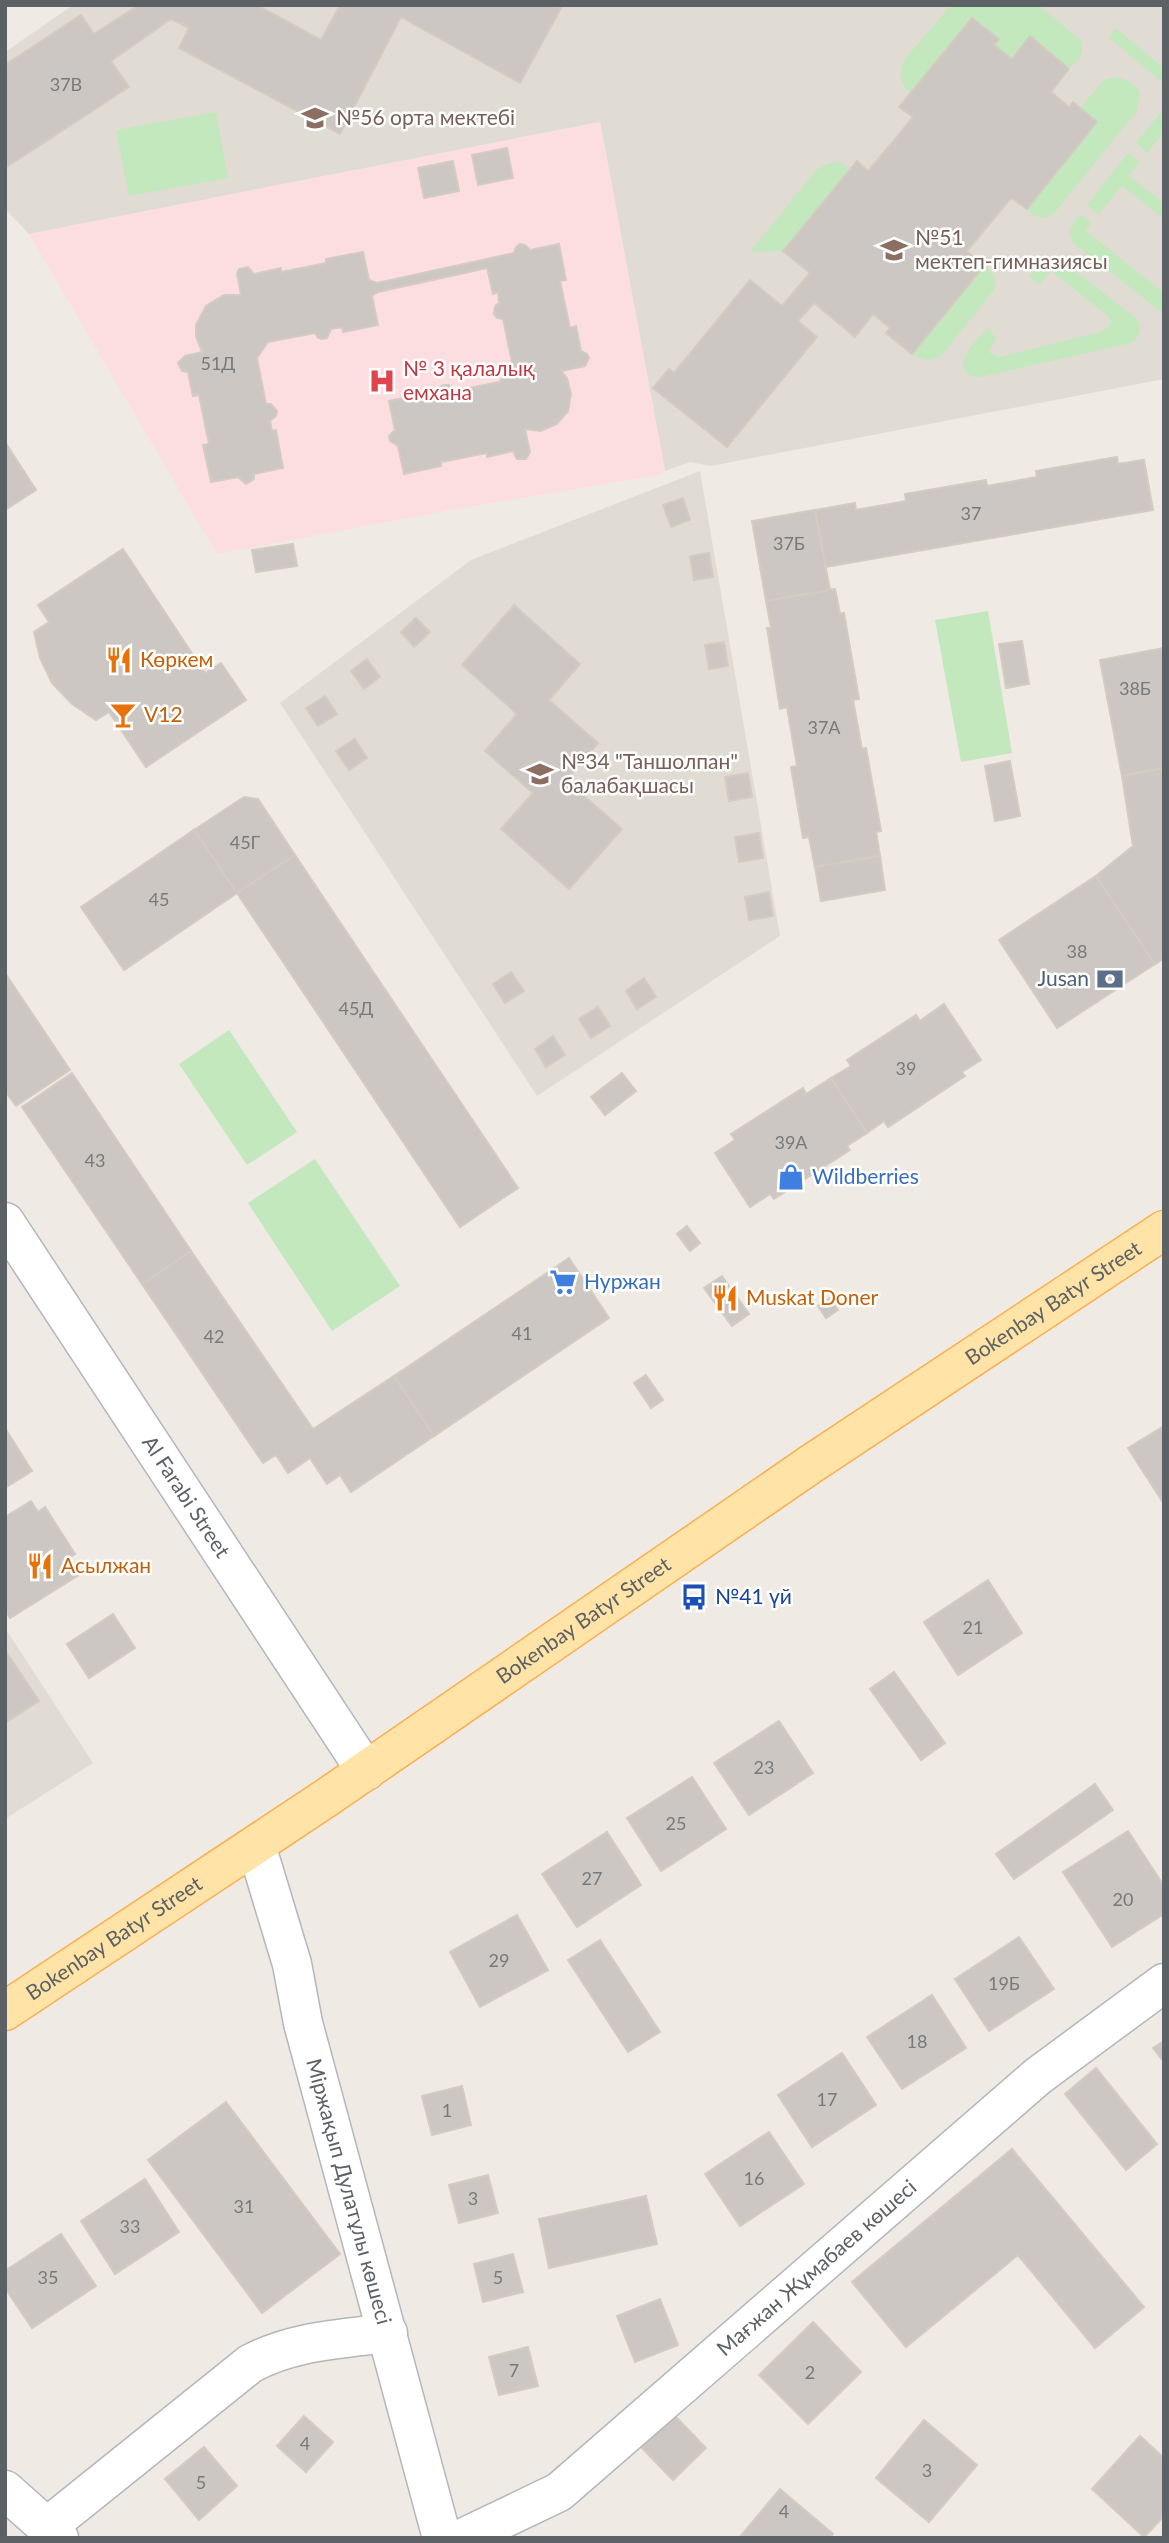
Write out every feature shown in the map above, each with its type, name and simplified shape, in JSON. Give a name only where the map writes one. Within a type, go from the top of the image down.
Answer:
[{"type":"main road","name":"Bokenbay Batyr Street","points":[[5,2011],[366,1771],[823,1457],[1164,1230]]},
{"type":"street","name":"Al Farabi Street","points":[[5,1222],[366,1771]]},
{"type":"street","name":"Міржақып Дулатұлы көшесі","points":[[256,1845],[292,1964],[303,2023],[442,2538]]},
{"type":"street","name":"Мағжан Жұмабаев көшесі","points":[[463,2538],[559,2492],[1038,2076],[1164,1983]]},
{"type":"street","points":[[5,2490],[53,2533],[250,2364],[272,2352],[296,2345],[388,2333]]},
{"type":"shaded area","name":"№51 мектеп-гимназиясы","points":[[73,5],[1164,5],[1164,379],[711,466],[690,462],[665,471],[600,122],[29,234],[5,209],[5,52]]},
{"type":"shaded area","name":"№ 3 қалалық емхана","points":[[600,122],[665,471],[658,475],[461,508],[217,554],[29,234]]},
{"type":"shaded area","name":"№34 \"Таншолпан\" балабақшасы","points":[[700,471],[780,936],[537,1096],[280,703],[471,560]]},
{"type":"shaded area","points":[[5,1628],[93,1763],[5,1819]]},
{"type":"green space","points":[[951,5],[1038,5],[1081,40],[1082,53],[1069,69],[1030,37],[1012,59],[994,45],[910,94],[901,78],[904,60]]},
{"type":"green space","points":[[1116,28],[1160,65],[1164,61],[1164,84],[1109,38]]},
{"type":"green space","points":[[1115,77],[1129,82],[1140,92],[1137,111],[1056,211],[1047,218],[1034,216],[1027,209],[1097,123],[1080,108],[1104,80]]},
{"type":"green space","points":[[1164,108],[1164,132],[1147,153],[1136,143]]},
{"type":"green space","points":[[216,112],[228,178],[129,196],[116,130]]},
{"type":"green space","points":[[1128,153],[1140,162],[1129,176],[1164,203],[1164,219],[1122,186],[1098,215],[1087,205]]},
{"type":"green space","points":[[839,162],[851,169],[783,251],[750,252],[817,169]]},
{"type":"green space","points":[[1080,214],[1091,223],[1086,231],[1164,293],[1164,314],[1073,243],[1069,231]]},
{"type":"green space","points":[[1056,256],[1136,318],[1140,328],[1137,338],[1131,343],[981,377],[969,375],[963,367],[965,355],[987,329],[997,338],[990,353],[1000,357],[1107,328],[1111,322],[1108,316],[1051,271],[1039,285],[1029,277],[1043,260]]},
{"type":"green space","points":[[984,266],[994,276],[994,290],[941,356],[926,360],[912,354]]},
{"type":"green space","points":[[988,611],[1012,753],[961,762],[935,620]]},
{"type":"green space","points":[[229,1030],[297,1132],[247,1165],[179,1064]]},
{"type":"green space","points":[[315,1159],[400,1286],[332,1331],[248,1203]]},
{"type":"building","points":[[139,5],[257,5],[321,40],[340,5],[556,5],[561,8],[520,83],[401,17],[340,134],[179,48],[189,28],[171,19],[111,61],[129,87],[5,168],[5,65],[81,15],[94,34]]},
{"type":"building","points":[[972,18],[999,39],[994,45],[1012,59],[1030,36],[1069,69],[1051,92],[1069,107],[1073,102],[1097,122],[1027,209],[1011,198],[967,251],[984,266],[912,354],[886,333],[890,328],[873,314],[855,337],[814,303],[798,321],[817,337],[727,447],[653,388],[669,369],[674,373],[750,280],[782,306],[810,273],[783,251],[857,161],[868,171],[913,117],[899,107]]},
{"type":"building","points":[[507,148],[513,178],[478,185],[472,155]]},
{"type":"building","points":[[453,161],[459,191],[424,198],[418,168]]},
{"type":"building","points":[[520,244],[530,250],[559,244],[566,280],[560,281],[570,328],[576,326],[581,351],[589,358],[585,366],[561,371],[567,378],[571,394],[568,411],[557,424],[541,431],[525,429],[530,452],[526,459],[517,459],[513,451],[487,457],[487,453],[441,462],[441,466],[404,474],[398,446],[390,441],[389,436],[395,430],[389,401],[427,393],[428,397],[438,395],[440,387],[444,385],[449,385],[454,391],[499,382],[513,367],[503,319],[494,314],[495,306],[499,303],[498,292],[493,294],[487,268],[378,292],[372,296],[378,325],[343,332],[342,327],[331,329],[327,338],[322,339],[315,333],[268,342],[257,358],[266,404],[271,404],[277,411],[270,421],[272,431],[276,430],[283,468],[254,474],[254,479],[246,484],[238,477],[211,482],[203,445],[209,444],[199,395],[193,396],[188,372],[182,371],[178,363],[185,356],[202,352],[196,336],[196,325],[206,306],[224,295],[241,295],[237,274],[239,269],[248,267],[254,274],[281,268],[281,272],[363,252],[369,280],[377,283],[514,253]]},
{"type":"building","points":[[5,442],[36,490],[5,510]]},
{"type":"building","points":[[1117,457],[1118,464],[1144,460],[1153,510],[825,567],[815,510],[855,503],[856,510],[906,501],[905,494],[986,480],[987,486],[1037,477],[1036,471]]},
{"type":"building","points":[[683,498],[690,520],[671,527],[663,505]]},
{"type":"building","points":[[815,510],[830,590],[766,601],[752,521]]},
{"type":"building","points":[[293,544],[297,566],[256,572],[252,550]]},
{"type":"building","name":"Көркем","points":[[123,549],[205,673],[221,663],[246,700],[146,767],[109,712],[96,720],[72,704],[52,683],[40,658],[34,632],[49,622],[38,605]]},
{"type":"building","points":[[709,553],[713,577],[694,580],[690,556]]},
{"type":"building","points":[[835,589],[840,614],[844,613],[859,699],[853,700],[862,749],[866,748],[881,831],[876,832],[880,856],[815,867],[809,837],[803,838],[791,767],[797,766],[787,707],[780,709],[767,628],[771,628],[766,601]]},
{"type":"building","points":[[514,605],[580,664],[549,700],[598,743],[566,780],[622,829],[569,889],[501,829],[533,793],[485,751],[517,714],[462,665]]},
{"type":"building","points":[[416,618],[430,632],[414,647],[401,632]]},
{"type":"building","points":[[1022,641],[1029,684],[1006,688],[999,644]]},
{"type":"building","points":[[724,642],[728,666],[709,669],[705,645]]},
{"type":"building","points":[[1164,648],[1164,768],[1122,776],[1100,660]]},
{"type":"building","points":[[367,659],[380,677],[364,689],[351,671]]},
{"type":"building","points":[[325,696],[337,714],[318,726],[306,708]]},
{"type":"building","points":[[355,739],[367,758],[349,770],[336,751]]},
{"type":"building","points":[[1010,761],[1020,816],[995,821],[985,766]]},
{"type":"building","points":[[1164,768],[1164,958],[1155,964],[1096,876],[1133,846],[1122,776]]},
{"type":"building","points":[[748,773],[752,797],[729,801],[725,777]]},
{"type":"building","points":[[244,797],[258,799],[295,855],[237,893],[194,830]]},
{"type":"building","points":[[194,830],[237,893],[124,970],[81,907]]},
{"type":"building","points":[[759,833],[763,858],[739,862],[735,837]]},
{"type":"building","points":[[295,855],[518,1188],[460,1227],[237,893]]},
{"type":"building","points":[[880,856],[885,890],[821,901],[815,867]]},
{"type":"building","points":[[1096,876],[1155,964],[1057,1028],[999,940]]},
{"type":"building","points":[[769,892],[773,916],[749,920],[745,897]]},
{"type":"building","points":[[511,972],[524,991],[505,1003],[493,984]]},
{"type":"building","points":[[5,973],[70,1070],[16,1106],[5,1091]]},
{"type":"building","points":[[644,978],[656,997],[637,1009],[626,991]]},
{"type":"building","points":[[944,1004],[981,1060],[962,1072],[965,1076],[888,1127],[884,1121],[867,1133],[831,1078],[851,1066],[847,1060],[916,1015],[920,1021]]},
{"type":"building","points":[[598,1007],[610,1026],[591,1038],[579,1019]]},
{"type":"building","points":[[553,1036],[565,1055],[546,1067],[535,1049]]},
{"type":"building","points":[[72,1073],[191,1251],[142,1284],[22,1107]]},
{"type":"building","points":[[622,1073],[636,1091],[605,1115],[591,1097]]},
{"type":"building","points":[[831,1078],[867,1133],[847,1146],[850,1150],[774,1199],[770,1194],[750,1207],[715,1153],[735,1140],[731,1134],[803,1088],[806,1094]]},
{"type":"building","points":[[687,1226],[700,1243],[690,1251],[677,1234]]},
{"type":"building","points":[[191,1251],[313,1429],[394,1376],[434,1436],[351,1492],[340,1475],[327,1484],[310,1458],[288,1473],[276,1455],[263,1463],[142,1284]]},
{"type":"building","points":[[569,1258],[609,1318],[434,1436],[394,1376]]},
{"type":"building","name":"Muskat Doner","points":[[722,1276],[749,1314],[732,1326],[704,1288]]},
{"type":"building","points":[[830,1298],[838,1310],[826,1318],[818,1306]]},
{"type":"building","points":[[646,1375],[663,1400],[651,1408],[634,1383]]},
{"type":"building","points":[[1164,1426],[1164,1504],[1128,1448]]},
{"type":"building","points":[[5,1428],[32,1471],[5,1488]]},
{"type":"building","name":"Асылжан","points":[[31,1501],[38,1512],[45,1507],[75,1554],[69,1558],[79,1575],[10,1618],[5,1610],[5,1517]]},
{"type":"building","points":[[988,1580],[1022,1633],[958,1675],[924,1622]]},
{"type":"building","points":[[113,1614],[135,1648],[89,1678],[67,1644]]},
{"type":"building","points":[[5,1650],[39,1701],[5,1723]]},
{"type":"building","points":[[894,1672],[945,1743],[921,1760],[870,1689]]},
{"type":"building","points":[[779,1721],[813,1773],[749,1815],[714,1763]]},
{"type":"building","points":[[692,1777],[726,1829],[661,1871],[627,1818]]},
{"type":"building","points":[[1095,1784],[1113,1810],[1014,1879],[996,1854]]},
{"type":"building","points":[[1128,1831],[1164,1886],[1164,1914],[1112,1947],[1063,1872]]},
{"type":"building","points":[[607,1832],[641,1885],[577,1927],[542,1874]]},
{"type":"building","points":[[517,1915],[548,1970],[480,2007],[450,1952]]},
{"type":"building","points":[[1019,1937],[1054,1989],[989,2031],[955,1979]]},
{"type":"building","points":[[600,1940],[660,2032],[628,2052],[568,1960]]},
{"type":"building","points":[[932,1995],[966,2048],[902,2089],[867,2037]]},
{"type":"building","points":[[1164,2041],[1164,2062],[1153,2048]]},
{"type":"building","points":[[842,2053],[876,2105],[812,2147],[778,2095]]},
{"type":"building","points":[[1096,2068],[1157,2144],[1126,2170],[1065,2094]]},
{"type":"building","points":[[462,2086],[471,2125],[432,2135],[422,2096]]},
{"type":"building","points":[[226,2102],[340,2254],[262,2313],[148,2160]]},
{"type":"building","points":[[769,2132],[804,2184],[740,2226],[705,2174]]},
{"type":"building","points":[[1012,2149],[1144,2307],[1095,2348],[1018,2255],[906,2347],[852,2282]]},
{"type":"building","points":[[488,2175],[498,2213],[459,2223],[449,2185]]},
{"type":"building","points":[[145,2179],[179,2232],[115,2274],[81,2221]]},
{"type":"building","points":[[646,2196],[657,2244],[549,2268],[539,2219]]},
{"type":"building","points":[[61,2234],[96,2286],[32,2328],[5,2288],[5,2271]]},
{"type":"building","points":[[513,2254],[523,2292],[483,2302],[474,2264]]},
{"type":"building","points":[[660,2299],[678,2345],[635,2362],[617,2316]]},
{"type":"building","points":[[813,2322],[861,2372],[808,2424],[759,2375]]},
{"type":"building","points":[[528,2347],[538,2386],[499,2395],[489,2357]]},
{"type":"building","points":[[673,2414],[706,2448],[673,2480],[640,2446]]},
{"type":"building","points":[[304,2416],[333,2442],[306,2472],[277,2446]]},
{"type":"building","points":[[924,2420],[977,2465],[929,2522],[876,2478]]},
{"type":"building","points":[[1140,2436],[1164,2458],[1164,2516],[1144,2537],[1092,2489]]},
{"type":"building","points":[[204,2447],[237,2486],[199,2520],[165,2479]]},
{"type":"building","points":[[780,2489],[833,2534],[830,2538],[739,2538]]},
{"type":"place","name":"№56 орта мектебі","points":[[315,118]]},
{"type":"place","name":"№51 мектеп-гимназиясы","points":[[894,250]]},
{"type":"place","name":"№ 3 қалалық емхана","points":[[382,381]]},
{"type":"place","name":"Көркем","points":[[119,660]]},
{"type":"place","name":"V12","points":[[123,715]]},
{"type":"place","name":"№34 \"Таншолпан\" балабақшасы","points":[[540,774]]},
{"type":"place","name":"Jusan","points":[[1110,979]]},
{"type":"place","name":"Wildberries","points":[[791,1177]]},
{"type":"place","name":"Нуржан","points":[[563,1282]]},
{"type":"place","name":"Muskat Doner","points":[[725,1298]]},
{"type":"place","name":"Асылжан","points":[[40,1566]]},
{"type":"place","name":"№41 үй","points":[[694,1597]]}]
